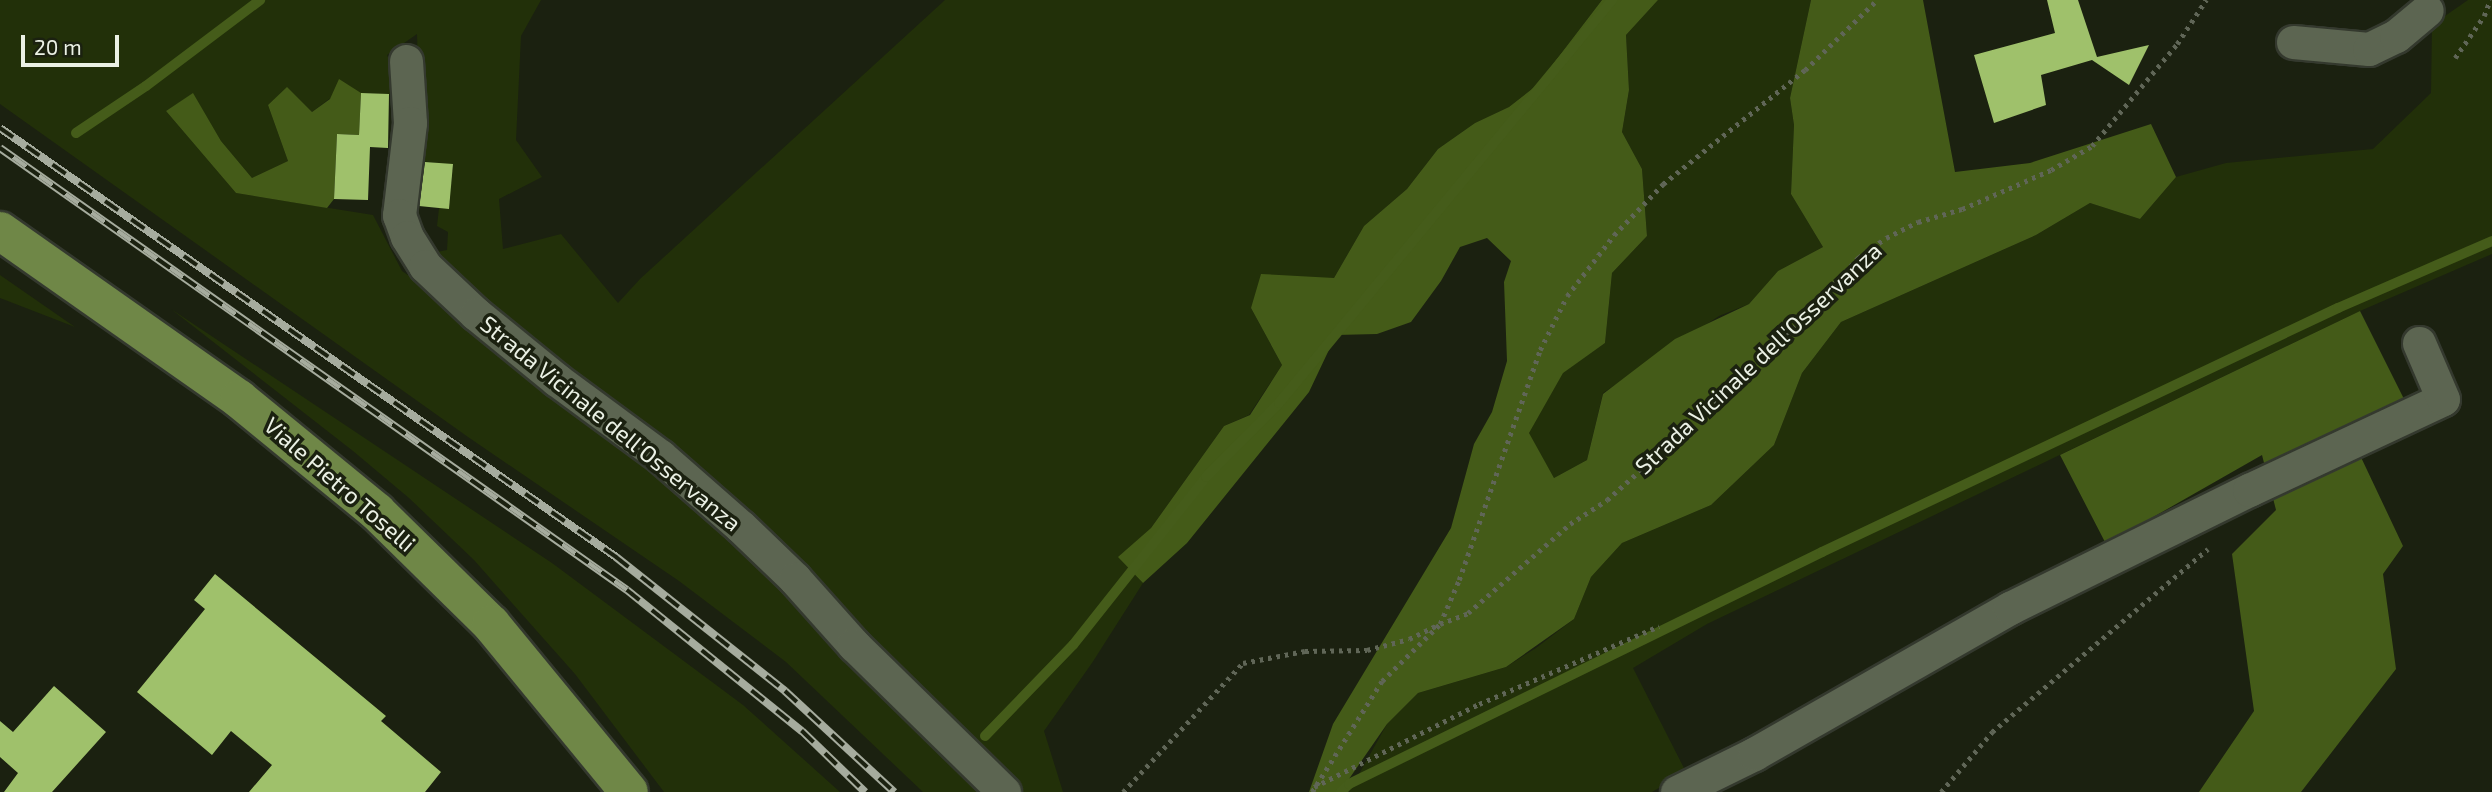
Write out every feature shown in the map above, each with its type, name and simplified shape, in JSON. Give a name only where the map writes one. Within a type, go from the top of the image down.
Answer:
[{"type":"main road","name":"Viale Pietro Toselli","points":[[0,231],[239,399],[377,512],[499,633],[629,792]]},
{"type":"lane","points":[[2293,42],[2369,49],[2396,36],[2426,4]]},
{"type":"lane","name":"Strada Vicinale dell'Osservanza","points":[[406,61],[410,123],[399,215],[407,237],[425,267],[486,322],[557,380],[660,456],[740,526],[795,579],[854,645],[1004,792]]},
{"type":"lane","points":[[1676,792],[1754,754],[1909,663],[2010,608],[2249,490],[2443,399],[2419,344]]},
{"type":"path","points":[[1123,792],[1243,663],[1305,651],[1367,650],[1409,639],[1440,624],[1459,580],[1540,350],[1567,296],[1614,236],[1663,184],[1805,69],[1877,0]]},
{"type":"path","name":"Strada Vicinale dell'Osservanza","points":[[1312,790],[1382,681],[1440,624],[1468,613],[1570,524],[1607,500],[1763,360],[1858,258],[1886,238],[1918,222],[1962,209],[2052,170],[2092,146],[2177,44],[2206,0]]},
{"type":"path","points":[[2455,58],[2484,16],[2490,0]]},
{"type":"path","points":[[1941,792],[1992,732],[2212,546]]},
{"type":"path","points":[[1312,790],[1479,704],[1659,625]]},
{"type":"green space","points":[[0,0],[541,0],[521,36],[516,140],[542,177],[499,199],[503,249],[561,234],[618,303],[640,279],[945,0],[1602,0],[1537,85],[1509,107],[1475,123],[1438,149],[1407,189],[1364,226],[1334,278],[1251,308],[1282,365],[1249,415],[1224,426],[1151,528],[1119,557],[1143,583],[1044,731],[1063,792],[923,792],[786,662],[679,581],[468,437],[0,104]],"holes":[[[417,34],[421,161],[453,165],[449,209],[439,208],[437,226],[448,232],[447,250],[432,253],[418,282],[402,271],[373,215],[236,193],[166,111],[193,94],[221,141],[252,178],[288,161],[268,105],[287,88],[312,112],[329,99],[361,93],[404,95],[387,55]]]},
{"type":"green space","points":[[1602,0],[1658,0],[1626,35],[1629,90],[1622,132],[1642,169],[1647,236],[1612,273],[1605,343],[1563,373],[1529,433],[1554,478],[1587,460],[1603,394],[1675,339],[1749,304],[1778,271],[1823,247],[1791,194],[1794,125],[1790,98],[1811,0],[1923,0],[1955,172],[2030,163],[2151,124],[2176,177],[2140,219],[2090,203],[2036,235],[1841,322],[1802,373],[1774,445],[1711,505],[1622,543],[1591,577],[1574,619],[1506,667],[1418,693],[1387,724],[1340,792],[1309,792],[1333,724],[1451,528],[1474,444],[1492,412],[1507,361],[1504,282],[1511,261],[1487,238],[1460,247],[1441,281],[1411,322],[1377,334],[1336,335],[1309,392],[1187,543],[1143,583],[1118,557],[1151,528],[1224,426],[1250,415],[1282,365],[1251,308],[1261,274],[1334,278],[1364,226],[1407,189],[1438,149],[1475,123],[1509,107],[1537,85]]},
{"type":"green space","points":[[1658,0],[1811,0],[1790,98],[1794,125],[1791,194],[1823,247],[1778,271],[1749,304],[1719,316],[1603,393],[1587,460],[1554,478],[1528,433],[1563,372],[1605,343],[1612,273],[1647,236],[1642,169],[1622,132],[1629,90],[1626,35]]},
{"type":"green space","points":[[2468,0],[2492,0],[2492,254],[2360,311],[1707,624],[1633,668],[1686,772],[1652,792],[1349,792],[1387,724],[1418,693],[1506,667],[1536,648],[1574,619],[1591,577],[1622,543],[1711,505],[1774,445],[1802,373],[1841,322],[2036,235],[2090,203],[2140,219],[2176,177],[2226,163],[2373,149],[2431,93],[2432,25]]},
{"type":"green space","points":[[339,79],[361,93],[359,135],[337,134],[334,199],[327,208],[236,193],[166,111],[193,93],[221,141],[252,178],[288,161],[268,105],[287,87],[312,112],[330,99]]},
{"type":"green space","points":[[0,275],[75,327],[0,298]]},
{"type":"green space","points":[[171,309],[552,563],[743,705],[840,792],[664,792],[575,674],[474,560],[409,498],[353,451]]},
{"type":"green space","points":[[2360,311],[2417,425],[2359,453],[2403,546],[2383,574],[2396,669],[2301,792],[2199,792],[2254,711],[2232,554],[2276,510],[2262,455],[2106,544],[2060,455]]},
{"type":"building","points":[[2047,0],[2078,0],[2097,57],[2149,45],[2129,85],[2092,60],[2041,75],[2046,105],[1994,123],[1974,55],[2055,33]]},
{"type":"building","points":[[361,93],[389,94],[388,148],[370,147],[368,200],[334,199],[337,134],[359,135]]},
{"type":"building","points":[[425,162],[453,164],[449,209],[419,206]]},
{"type":"building","points":[[215,574],[386,716],[381,721],[441,772],[425,792],[249,792],[272,765],[231,731],[212,755],[137,692],[205,609],[194,600]]},
{"type":"building","points":[[54,686],[106,732],[52,792],[4,792],[18,773],[0,757],[0,721],[13,732]]},
{"type":"waterway","points":[[76,133],[146,86],[260,0]]},
{"type":"waterway","points":[[985,736],[1073,645],[1206,477],[1279,403],[1612,0]]},
{"type":"waterway","points":[[1341,792],[1349,784],[1822,552],[2338,308],[2492,241]]},
{"type":"railway","points":[[0,128],[616,557],[785,691],[894,792]]},
{"type":"railway","points":[[0,148],[627,590],[802,731],[865,792]]}]
